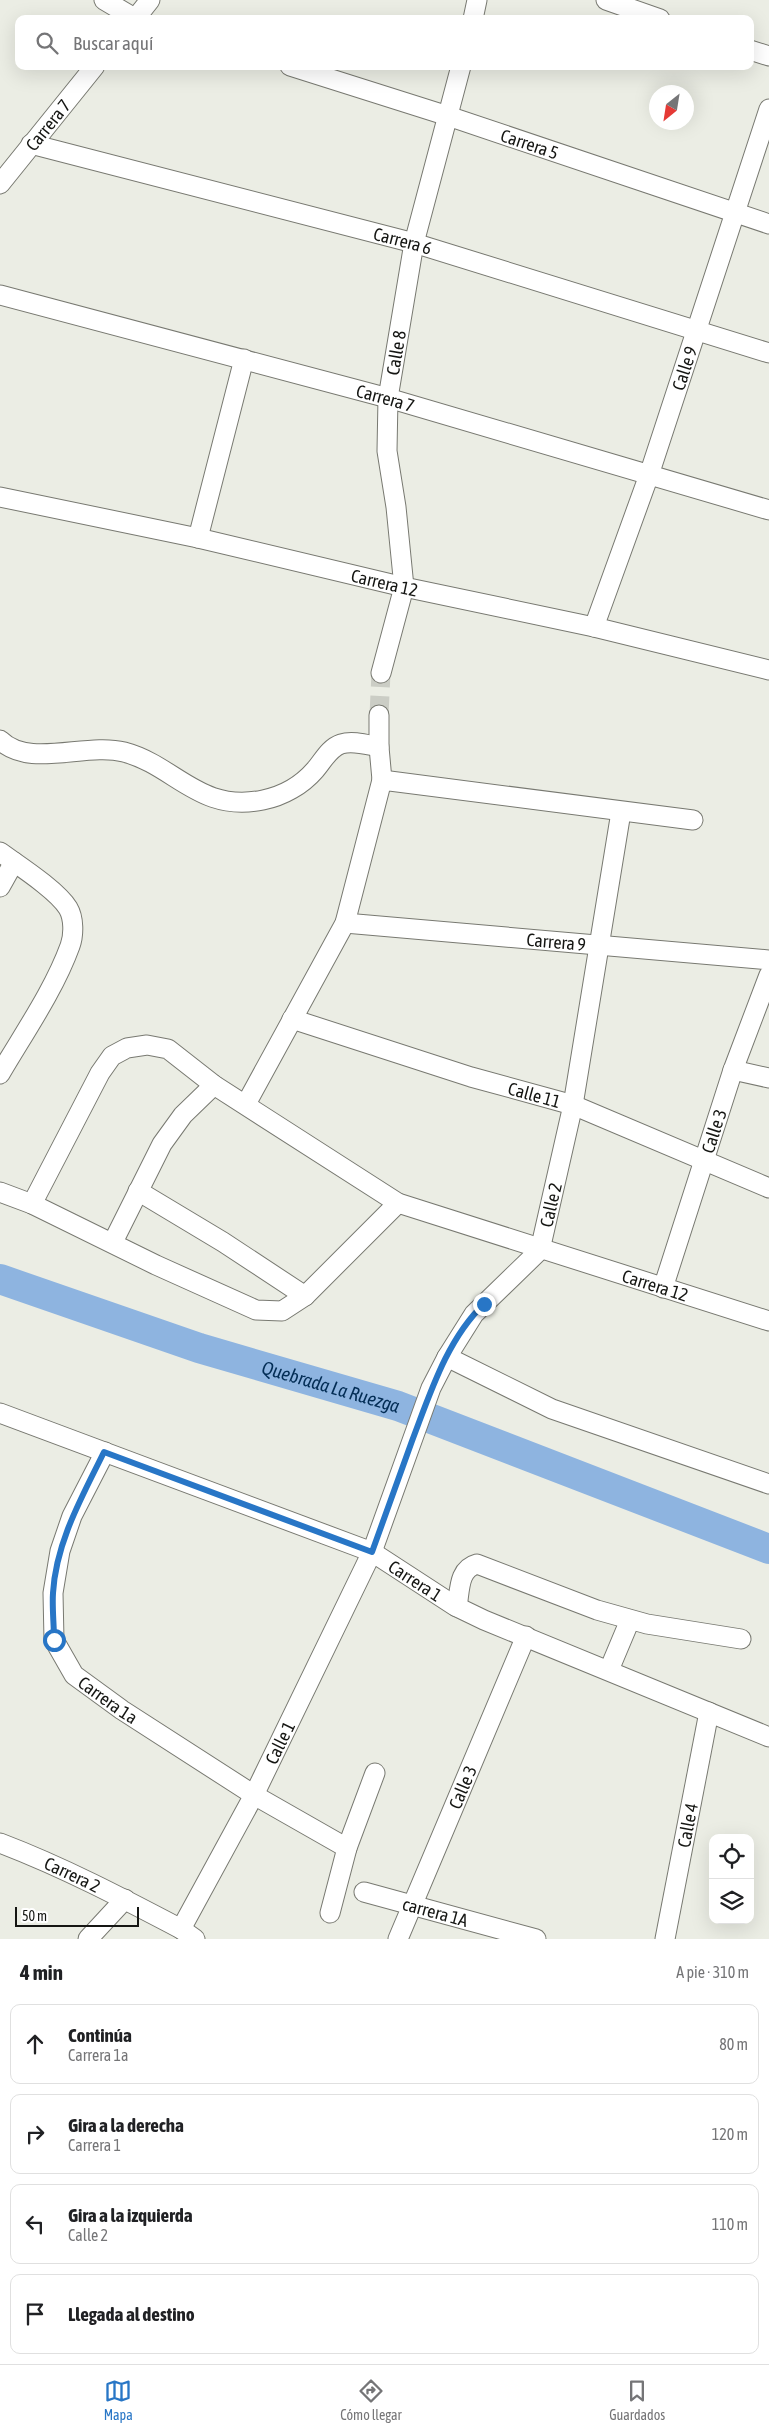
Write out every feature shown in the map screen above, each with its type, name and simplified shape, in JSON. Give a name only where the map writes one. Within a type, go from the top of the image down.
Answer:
[{"type":"street","points":[[104,0],[128,15]]},
{"type":"street","points":[[138,15],[150,0]]},
{"type":"street","points":[[473,15],[477,0]]},
{"type":"street","points":[[606,0],[649,15]]},
{"type":"street","points":[[754,51],[769,56]]},
{"type":"street","name":"Carrera 7","points":[[0,184],[92,70]]},
{"type":"street","name":"Carrera 5","points":[[303,70],[448,116],[769,224]]},
{"type":"street","name":"Calle 8","points":[[380,673],[404,587],[396,507],[387,451],[388,398],[414,243],[460,70]]},
{"type":"street","name":"Calle 9","points":[[594,627],[649,474],[733,213],[769,109]]},
{"type":"street","name":"Carrera 6","points":[[31,144],[414,243],[694,332],[769,353]]},
{"type":"street","name":"Carrera 7","points":[[0,295],[388,398],[769,510]]},
{"type":"street","points":[[198,538],[244,359]]},
{"type":"street","name":"Carrera 12","points":[[0,497],[198,538],[404,587],[594,627],[769,670]]},
{"type":"street","points":[[246,1104],[345,923],[382,780],[379,715]]},
{"type":"street","points":[[0,740],[8,748],[42,755],[102,749],[124,752],[147,761],[182,784],[211,798],[239,802],[264,800],[285,792],[306,779],[331,750],[342,743],[379,747]]},
{"type":"street","points":[[382,780],[693,820]]},
{"type":"street","name":"Calle 2","points":[[372,1552],[432,1388],[447,1356],[474,1314],[540,1250],[573,1105],[621,812]]},
{"type":"street","points":[[0,886],[7,857],[58,897],[69,910],[73,927],[70,945],[49,987],[0,1074]]},
{"type":"street","name":"Carrera 9","points":[[345,923],[600,947],[769,960]]},
{"type":"street","name":"Calle 3","points":[[663,1288],[733,1070],[769,975]]},
{"type":"street","name":"Calle 11","points":[[292,1019],[471,1077],[573,1105],[769,1188]]},
{"type":"street","name":"Carrera 12","points":[[32,1204],[100,1073],[112,1056],[127,1048],[147,1045],[168,1049],[214,1085],[398,1203],[769,1322]]},
{"type":"street","points":[[733,1070],[769,1078]]},
{"type":"street","points":[[113,1242],[162,1144],[184,1115],[214,1085]]},
{"type":"street","points":[[138,1191],[223,1242],[305,1296]]},
{"type":"street","points":[[0,1192],[32,1204],[113,1242],[156,1265],[256,1310],[282,1311],[305,1296],[398,1203]]},
{"type":"street","points":[[447,1356],[552,1408],[769,1484]]},
{"type":"street","name":"Carrera 1","points":[[0,1413],[372,1552],[458,1607],[769,1737]]},
{"type":"street","name":"Carrera 1a","points":[[104,1452],[72,1516],[60,1551],[53,1593],[54,1640],[74,1674],[122,1710],[254,1795],[347,1848]]},
{"type":"street","name":"Calle 1","points":[[188,1934],[372,1552]]},
{"type":"street","points":[[458,1607],[462,1576],[471,1566],[477,1564],[566,1600],[630,1620],[741,1639]]},
{"type":"street","points":[[609,1670],[630,1620]]},
{"type":"street","name":"Calle 3","points":[[398,1939],[526,1636]]},
{"type":"street","name":"Calle 4","points":[[665,1939],[708,1712]]},
{"type":"street","points":[[330,1913],[347,1848],[375,1773]]},
{"type":"street","name":"Carrera 2","points":[[0,1843],[49,1862],[125,1899],[188,1934]]},
{"type":"street","name":"carrera 1A","points":[[364,1892],[412,1906],[488,1933],[536,1939]]},
{"type":"street","points":[[88,1939],[125,1899]]},
{"type":"waterway","name":"Quebrada La Ruezga","points":[[0,1279],[199,1348],[398,1406],[769,1549]]},
{"type":"tunnel","points":[[379,715],[381,673]]},
{"type":"route","points":[[54,1640],[53,1593],[60,1551],[72,1516],[104,1452],[372,1552],[432,1388],[447,1356],[474,1314],[484,1304]]}]
